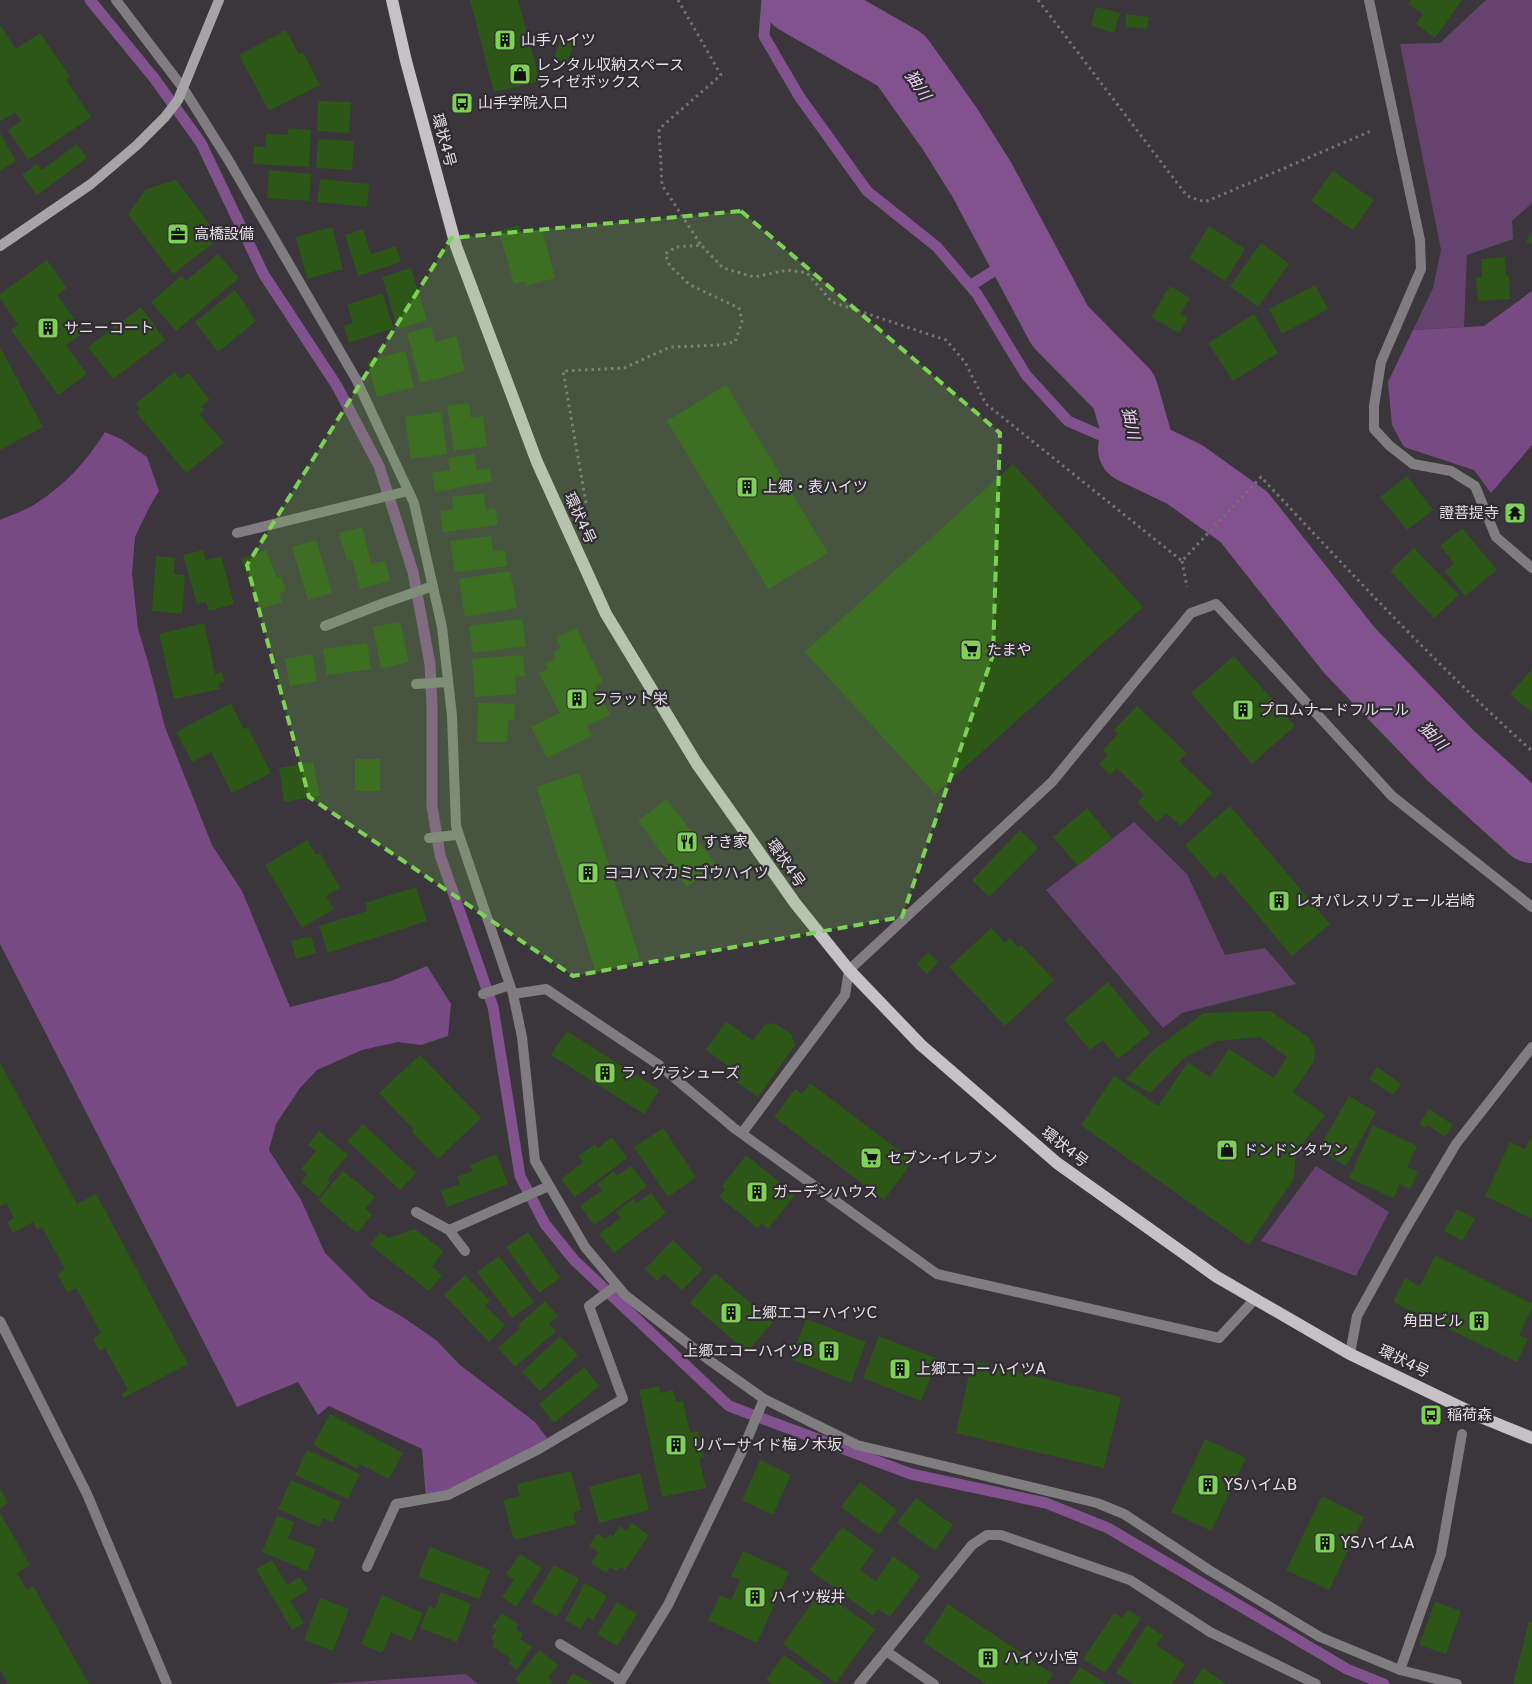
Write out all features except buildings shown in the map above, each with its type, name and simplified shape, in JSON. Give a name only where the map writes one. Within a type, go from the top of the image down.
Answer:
[{"type":"main road","name":"環状4号","points":[[392,0],[406,61],[456,246],[537,462],[606,614],[697,764],[795,904],[849,970],[921,1046],[1057,1163],[1217,1276],[1255,1299],[1350,1354],[1483,1418],[1532,1438]]},
{"type":"street","points":[[116,0],[183,88],[229,161],[356,379],[403,492],[414,503],[431,586],[442,627],[452,716],[457,835],[510,988],[522,1038],[535,1161],[547,1187],[585,1246],[616,1286],[709,1360],[764,1399],[857,1445],[1097,1502],[1124,1514],[1209,1570],[1320,1636],[1400,1670],[1445,1683],[1457,1684]]},
{"type":"street","points":[[0,246],[91,184],[165,117],[178,100],[219,0]]},
{"type":"street","points":[[1368,0],[1420,240],[1421,269],[1381,362],[1374,406],[1374,429],[1390,446],[1413,464],[1451,471],[1475,486],[1496,537],[1532,568]]},
{"type":"street","points":[[237,533],[403,492]]},
{"type":"street","points":[[325,626],[431,586]]},
{"type":"street","points":[[742,1133],[845,995],[849,970],[1052,782],[1191,613],[1216,604],[1392,796],[1532,907]]},
{"type":"street","points":[[416,684],[447,682]]},
{"type":"street","points":[[429,838],[457,835]]},
{"type":"street","points":[[483,994],[510,988],[546,989],[658,1065],[742,1133],[938,1274],[1219,1338],[1255,1299]]},
{"type":"street","points":[[1350,1354],[1357,1316],[1441,1168],[1456,1144],[1532,1047]]},
{"type":"street","points":[[449,1230],[547,1187]]},
{"type":"street","points":[[416,1212],[449,1230],[465,1250]]},
{"type":"street","points":[[367,1566],[396,1504],[448,1495],[539,1449],[623,1399],[589,1306],[616,1286]]},
{"type":"street","points":[[0,1321],[87,1494],[167,1684]]},
{"type":"street","points":[[560,1644],[620,1683],[668,1605],[743,1449],[764,1399]]},
{"type":"street","points":[[1400,1670],[1441,1554],[1462,1434]]},
{"type":"street","points":[[859,1684],[972,1545],[987,1535],[1001,1535],[1130,1580],[1210,1632],[1316,1684]]},
{"type":"street","points":[[886,1651],[934,1684]]},
{"type":"path","points":[[678,0],[721,76],[659,128],[662,186],[701,245],[723,268],[754,277],[788,270],[807,273],[832,302],[946,340],[965,362],[986,404],[1182,561],[1261,477],[1383,607],[1501,724],[1532,751]]},
{"type":"path","points":[[1038,0],[1187,196],[1205,202],[1394,121]]},
{"type":"path","points":[[587,507],[563,370],[624,368],[670,346],[719,345],[736,342],[742,322],[739,308],[690,285],[670,266],[665,254],[676,247],[701,245]]},
{"type":"highlighted area","points":[[741,211],[1000,433],[993,655],[902,917],[573,976],[309,797],[247,565],[451,238]]},
{"type":"shaded area","points":[[1486,0],[1532,0],[1532,203],[1512,221],[1513,239],[1467,255],[1464,327],[1413,330],[1433,288],[1441,250],[1400,44],[1440,43]]},
{"type":"shaded area","points":[[1532,291],[1532,445],[1491,493],[1474,470],[1404,447],[1392,425],[1388,382],[1413,330],[1484,326]]},
{"type":"shaded area","points":[[105,432],[121,439],[147,457],[159,491],[135,537],[132,574],[138,629],[165,727],[212,845],[242,891],[290,1007],[391,981],[427,966],[451,1004],[448,1036],[421,1045],[398,1042],[362,1050],[317,1070],[300,1088],[276,1124],[269,1150],[301,1200],[325,1253],[370,1298],[436,1340],[460,1365],[535,1422],[550,1442],[448,1495],[426,1499],[422,1449],[329,1406],[318,1415],[298,1382],[237,1407],[0,944],[0,520],[22,511],[56,489],[83,463]]},
{"type":"shaded area","points":[[1134,822],[1187,874],[1225,955],[1265,948],[1296,984],[1182,1013],[1163,1028],[1046,890]]},
{"type":"shaded area","points":[[1316,1166],[1389,1212],[1356,1276],[1261,1241]]},
{"type":"shaded area","points":[[466,1674],[478,1684],[327,1684]]},
{"type":"waterway","points":[[90,0],[154,78],[201,143],[264,275],[337,386],[379,466],[413,572],[430,664],[432,806],[440,855],[493,1007],[520,1176],[545,1224],[574,1260],[729,1406],[911,1474],[1046,1503],[1108,1528],[1347,1669],[1384,1684]]},
{"type":"waterway","points":[[767,0],[764,36],[799,96],[867,191],[937,247],[977,294],[1026,375],[1068,421],[1132,449]]},
{"type":"waterway","name":"㹨川","points":[[796,0],[901,60],[950,129],[982,180],[1060,326],[1124,391],[1139,443],[1132,449],[1184,474],[1244,517],[1350,651],[1450,755],[1532,829]]},
{"type":"waterway","points":[[970,286],[1022,253]]},
{"type":"place","name":"山手ハイツ","points":[[505,40]]},
{"type":"place","name":"レンタル収納スペース ライゼボックス","points":[[520,74]]},
{"type":"place","name":"山手学院入口","points":[[462,103]]},
{"type":"place","name":"高橋設備","points":[[178,234]]},
{"type":"place","name":"サニーコート","points":[[48,328]]},
{"type":"place","name":"上郷・表ハイツ","points":[[747,487]]},
{"type":"place","name":"證菩提寺","points":[[1515,513]]},
{"type":"place","name":"たまや","points":[[971,650]]},
{"type":"place","name":"フラット栄","points":[[577,699]]},
{"type":"place","name":"プロムナードフルール","points":[[1243,710]]},
{"type":"place","name":"すき家","points":[[687,842]]},
{"type":"place","name":"ヨコハマカミゴウハイツ","points":[[588,873]]},
{"type":"place","name":"レオパレスリブェール岩崎","points":[[1279,901]]},
{"type":"place","name":"ラ・グラシューズ","points":[[605,1073]]},
{"type":"place","name":"ドンドンタウン","points":[[1227,1150]]},
{"type":"place","name":"セブン-イレブン","points":[[871,1158]]},
{"type":"place","name":"ガーデンハウス","points":[[757,1192]]},
{"type":"place","name":"上郷エコーハイツC","points":[[731,1313]]},
{"type":"place","name":"角田ビル","points":[[1479,1321]]},
{"type":"place","name":"上郷エコーハイツB","points":[[829,1351]]},
{"type":"place","name":"上郷エコーハイツA","points":[[900,1369]]},
{"type":"place","name":"稲荷森","points":[[1431,1415]]},
{"type":"place","name":"リバーサイド梅ノ木坂","points":[[676,1445]]},
{"type":"place","name":"YSハイムB","points":[[1208,1485]]},
{"type":"place","name":"YSハイムA","points":[[1325,1543]]},
{"type":"place","name":"ハイツ桜井","points":[[755,1597]]},
{"type":"place","name":"ハイツ小宮","points":[[988,1658]]}]
